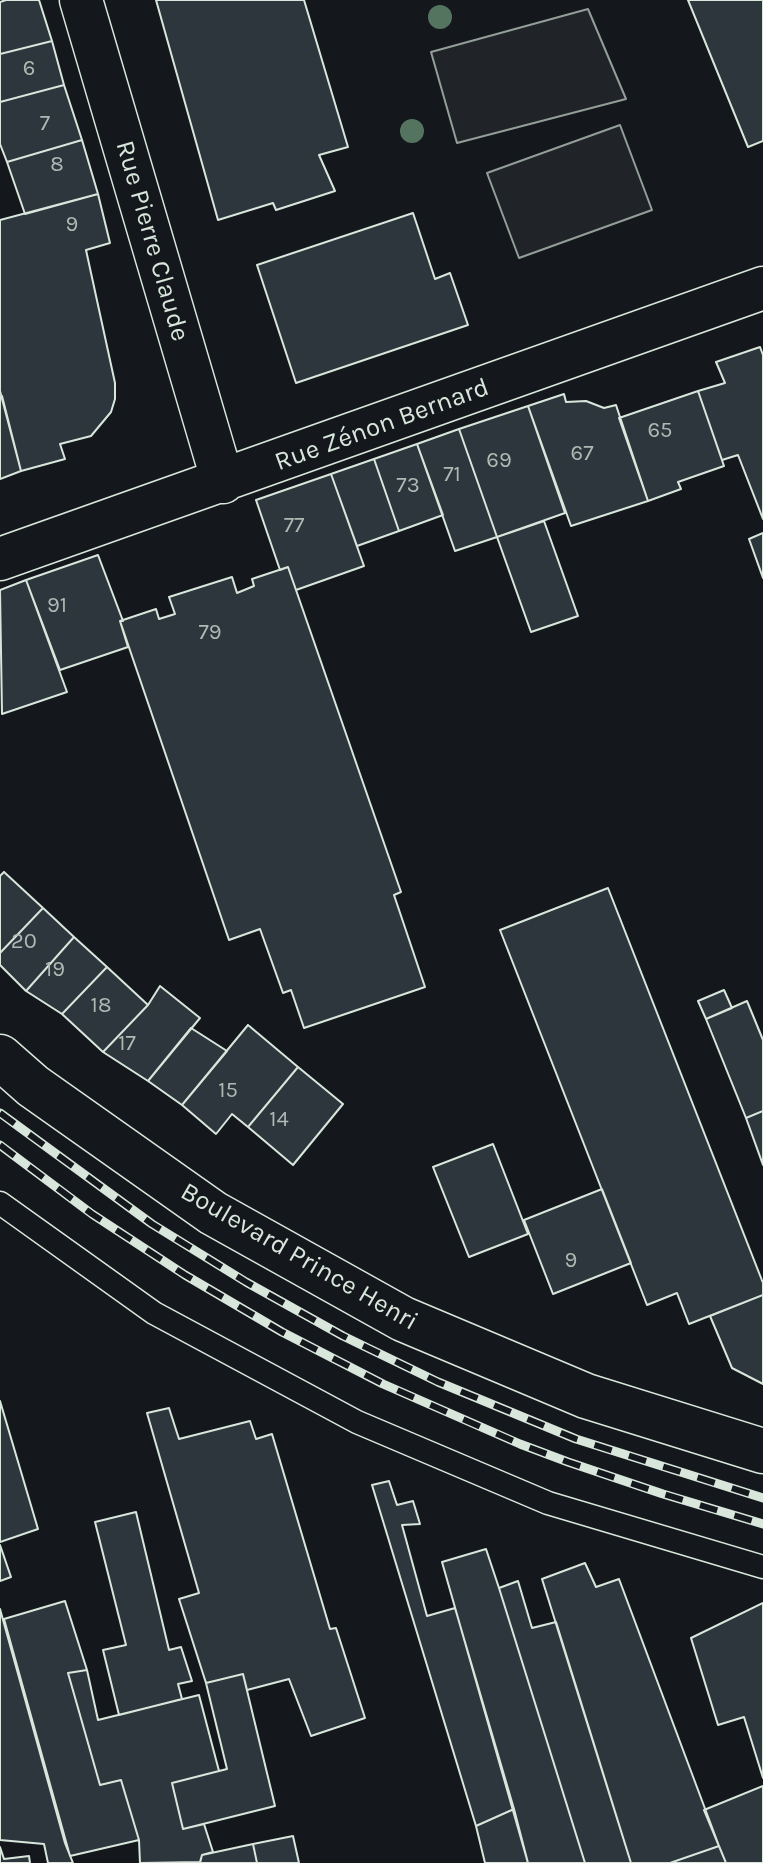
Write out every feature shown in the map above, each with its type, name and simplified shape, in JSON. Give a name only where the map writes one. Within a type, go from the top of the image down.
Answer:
[{"type":"main road","name":"Boulevard Prince Henri","points":[[0,1057],[33,1086],[213,1213],[403,1319],[586,1396],[763,1451]]},
{"type":"street","name":"Rue Pierre Claude","points":[[81,0],[223,482]]},
{"type":"street","name":"Rue Zénon Bernard","points":[[0,559],[762,291]]},
{"type":"lane","points":[[0,1203],[154,1313],[357,1422],[548,1503],[763,1567]]},
{"type":"shaded area","points":[[588,9],[626,99],[457,143],[431,52]]},
{"type":"shaded area","points":[[620,125],[652,210],[519,258],[487,173]]},
{"type":"building","points":[[39,0],[52,41],[0,54],[0,2]]},
{"type":"building","points":[[156,0],[304,0],[348,147],[319,155],[335,191],[276,210],[273,203],[218,220]]},
{"type":"building","points":[[688,0],[763,0],[763,141],[748,147]]},
{"type":"building","points":[[52,41],[64,85],[0,102],[0,54]]},
{"type":"building","points":[[64,85],[82,140],[7,162],[0,144],[0,102]]},
{"type":"building","points":[[82,140],[98,194],[25,214],[7,162]]},
{"type":"building","points":[[98,194],[110,243],[86,250],[115,383],[115,399],[111,412],[91,436],[60,444],[65,459],[21,471],[0,391],[0,220]]},
{"type":"building","points":[[413,213],[435,279],[450,273],[468,325],[296,383],[257,265]]},
{"type":"building","points":[[760,347],[763,355],[763,519],[738,455],[722,460],[698,391],[725,383],[716,362]]},
{"type":"building","points":[[698,391],[724,466],[678,482],[681,489],[648,501],[619,418]]},
{"type":"building","points":[[564,394],[566,402],[586,401],[604,408],[616,405],[648,501],[571,526],[528,406]]},
{"type":"building","points":[[0,397],[21,471],[0,479]]},
{"type":"building","points":[[528,406],[565,513],[497,537],[459,429]]},
{"type":"building","points":[[459,429],[497,537],[455,551],[417,444]]},
{"type":"building","points":[[417,444],[443,515],[399,531],[374,459]]},
{"type":"building","points":[[374,459],[399,531],[357,546],[331,474]]},
{"type":"building","points":[[331,474],[364,566],[296,590],[288,567],[280,570],[256,500]]},
{"type":"building","points":[[544,521],[578,616],[531,632],[497,537]]},
{"type":"building","points":[[763,533],[763,578],[749,539]]},
{"type":"building","points":[[98,555],[123,621],[120,621],[128,647],[60,670],[26,580]]},
{"type":"building","points":[[288,567],[401,892],[394,895],[425,987],[304,1028],[291,990],[283,993],[260,929],[229,940],[120,621],[156,609],[159,619],[175,614],[169,597],[232,577],[237,593],[254,586],[252,579]]},
{"type":"building","points":[[26,580],[67,692],[2,714],[0,590]]},
{"type":"building","points":[[4,872],[43,908],[0,953],[0,876]]},
{"type":"building","points":[[608,888],[763,1283],[763,1295],[689,1324],[677,1293],[647,1305],[500,930]]},
{"type":"building","points":[[43,908],[74,937],[26,991],[0,965],[0,953]]},
{"type":"building","points":[[74,937],[107,967],[62,1014],[26,991]]},
{"type":"building","points":[[107,967],[148,1005],[103,1052],[62,1014]]},
{"type":"building","points":[[160,986],[200,1018],[148,1081],[103,1052],[148,1005]]},
{"type":"building","points":[[724,990],[732,1008],[706,1019],[698,1001]]},
{"type":"building","points":[[747,1001],[763,1040],[763,1111],[746,1118],[706,1019]]},
{"type":"building","points":[[248,1025],[298,1067],[248,1127],[232,1114],[216,1134],[182,1105]]},
{"type":"building","points":[[191,1028],[227,1051],[182,1105],[148,1081]]},
{"type":"building","points":[[298,1067],[343,1104],[293,1165],[248,1127]]},
{"type":"building","points":[[763,1111],[763,1165],[746,1118]]},
{"type":"building","points":[[493,1144],[528,1234],[469,1257],[433,1167]]},
{"type":"building","points":[[602,1189],[631,1263],[553,1294],[524,1220]]},
{"type":"building","points":[[763,1295],[763,1384],[732,1368],[710,1316]]},
{"type":"building","points":[[0,1401],[38,1529],[0,1542]]},
{"type":"building","points":[[169,1408],[179,1439],[250,1421],[256,1439],[272,1434],[330,1629],[336,1628],[365,1718],[311,1736],[289,1679],[247,1690],[243,1674],[206,1683],[179,1599],[199,1593],[147,1413]]},
{"type":"building","points":[[389,1481],[397,1505],[413,1501],[420,1524],[402,1525],[427,1616],[455,1608],[514,1809],[476,1826],[372,1485]]},
{"type":"building","points":[[136,1512],[169,1650],[181,1647],[192,1681],[178,1684],[182,1699],[119,1715],[103,1650],[126,1645],[95,1522]]},
{"type":"building","points":[[0,1545],[11,1577],[0,1581]]},
{"type":"building","points":[[486,1549],[585,1863],[528,1863],[442,1562]]},
{"type":"building","points":[[585,1563],[596,1587],[619,1579],[719,1846],[670,1863],[631,1863],[542,1579]]},
{"type":"building","points":[[518,1581],[532,1628],[556,1622],[631,1863],[585,1863],[499,1588]]},
{"type":"building","points":[[65,1601],[87,1670],[68,1673],[100,1785],[121,1780],[139,1840],[70,1856],[4,1619]]},
{"type":"building","points":[[763,1603],[763,1778],[744,1717],[718,1725],[691,1638]]},
{"type":"building","points":[[0,1609],[73,1863],[48,1863],[44,1844],[0,1840]]},
{"type":"building","points":[[87,1670],[98,1720],[199,1695],[219,1771],[172,1783],[183,1829],[204,1824],[213,1852],[202,1855],[200,1862],[140,1863],[139,1840],[121,1780],[100,1785],[68,1673]]},
{"type":"building","points":[[243,1674],[275,1806],[183,1829],[172,1783],[227,1769],[206,1683]]},
{"type":"building","points":[[763,1786],[763,1863],[726,1863],[704,1810]]},
{"type":"building","points":[[514,1809],[528,1863],[485,1863],[476,1826]]},
{"type":"building","points":[[293,1836],[299,1863],[257,1863],[253,1844]]},
{"type":"building","points":[[253,1844],[257,1863],[200,1863],[202,1855]]},
{"type":"building","points":[[719,1846],[726,1863],[670,1863]]},
{"type":"building","points":[[0,1847],[4,1859],[29,1856],[30,1863],[0,1863]]},
{"type":"railway","points":[[0,1113],[152,1224],[246,1282],[343,1336],[438,1382],[576,1439],[763,1498]]},
{"type":"railway","points":[[0,1145],[92,1214],[185,1275],[282,1332],[383,1384],[568,1462],[763,1524]]}]
